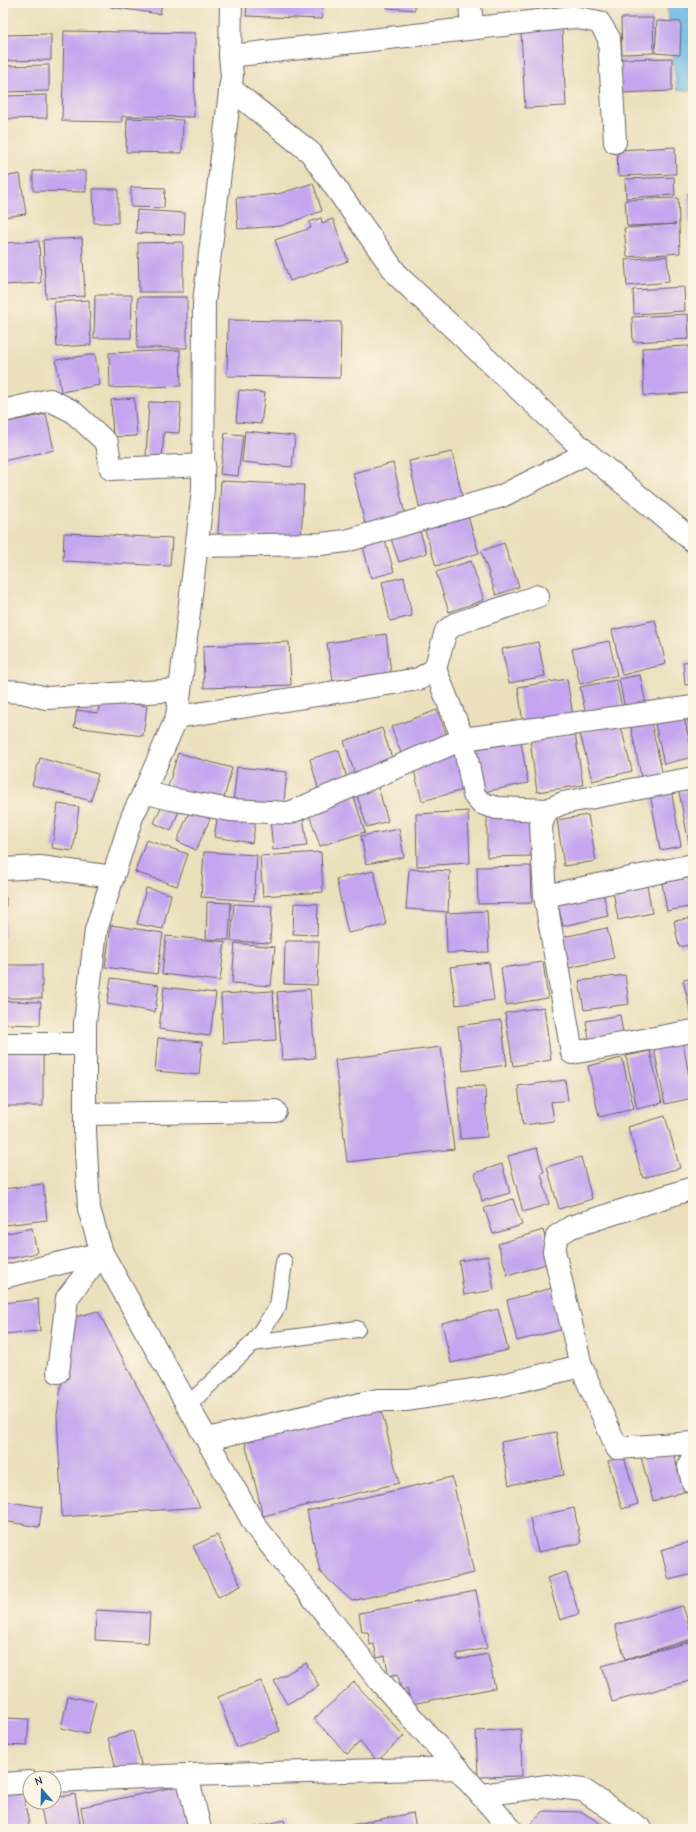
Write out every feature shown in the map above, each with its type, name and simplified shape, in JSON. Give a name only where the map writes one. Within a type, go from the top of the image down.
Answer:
[{"type":"street","points":[[231,3],[230,56],[232,76],[204,302],[203,490],[177,717],[132,817],[96,930],[84,1023],[85,1114],[89,1209],[102,1254],[256,1527],[382,1684],[511,1829]]},
{"type":"street","points":[[470,3],[472,28]]},
{"type":"street","points":[[230,56],[472,28],[573,10],[599,22],[609,38],[615,142]]},
{"type":"street","points":[[230,88],[311,153],[398,276],[587,453],[693,542]]},
{"type":"street","points":[[3,411],[50,400],[72,411],[107,443],[111,469],[204,465]]},
{"type":"street","points":[[197,546],[321,544],[346,541],[502,496],[587,453]]},
{"type":"street","points":[[538,596],[455,624],[446,631],[435,669],[464,739],[474,795],[482,803],[497,808],[547,810],[563,803],[693,778]]},
{"type":"street","points":[[177,717],[418,679],[435,669]]},
{"type":"street","points":[[3,691],[22,692],[46,698],[180,690]]},
{"type":"street","points":[[144,792],[171,799],[230,810],[289,813],[464,739],[693,706]]},
{"type":"street","points":[[547,810],[541,825],[545,896],[572,1053],[693,1031]]},
{"type":"street","points":[[545,896],[693,865]]},
{"type":"street","points":[[3,869],[40,867],[113,877]]},
{"type":"street","points":[[3,1044],[85,1044]]},
{"type":"street","points":[[85,1114],[274,1112]]},
{"type":"street","points":[[693,1188],[571,1227],[557,1236],[554,1251],[581,1366],[617,1448],[693,1443]]},
{"type":"street","points":[[3,1277],[102,1254]]},
{"type":"street","points":[[58,1372],[67,1298],[102,1254]]},
{"type":"street","points":[[206,1438],[378,1400],[407,1400],[498,1386],[581,1366]]},
{"type":"street","points":[[693,1456],[689,1466],[693,1483]]},
{"type":"street","points":[[62,1781],[187,1775],[458,1768]]},
{"type":"street","points":[[187,1775],[200,1829]]},
{"type":"street","points":[[3,1784],[22,1783]]},
{"type":"street","points":[[482,1795],[547,1786],[583,1790],[641,1829]]},
{"type":"lane","points":[[188,1405],[253,1343],[278,1306],[284,1262]]},
{"type":"lane","points":[[253,1343],[357,1329]]},
{"type":"water","points":[[667,3],[693,3],[693,91],[677,90]]},
{"type":"building","points":[[110,3],[162,3],[160,14],[110,7]]},
{"type":"building","points":[[247,3],[323,3],[322,19],[246,16]]},
{"type":"building","points":[[387,3],[415,3],[415,10],[387,8]]},
{"type":"building","points":[[520,3],[557,3],[557,6],[520,7]]},
{"type":"building","points":[[621,18],[653,18],[654,53],[622,54]]},
{"type":"building","points":[[657,21],[681,22],[680,55],[655,53]]},
{"type":"building","points":[[562,28],[566,106],[525,108],[521,31]]},
{"type":"building","points":[[64,31],[195,33],[194,117],[122,116],[122,122],[62,121]]},
{"type":"building","points":[[51,34],[51,60],[3,61],[3,35]]},
{"type":"building","points":[[672,58],[672,91],[620,93],[619,59]]},
{"type":"building","points":[[49,65],[49,91],[3,92],[3,66]]},
{"type":"building","points":[[47,95],[47,118],[3,119],[3,96]]},
{"type":"building","points":[[127,118],[183,120],[182,153],[126,152]]},
{"type":"building","points":[[675,147],[676,174],[618,176],[617,150]]},
{"type":"building","points":[[33,171],[86,171],[86,192],[33,191]]},
{"type":"building","points":[[20,174],[26,214],[3,217],[3,177]]},
{"type":"building","points":[[674,177],[675,195],[626,198],[625,179]]},
{"type":"building","points":[[313,183],[322,211],[281,226],[238,229],[236,198],[278,194]]},
{"type":"building","points":[[131,187],[165,188],[164,208],[131,207]]},
{"type":"building","points":[[93,189],[118,189],[118,223],[94,223]]},
{"type":"building","points":[[688,194],[693,194],[693,222],[689,223]]},
{"type":"building","points":[[678,198],[680,253],[627,257],[624,228],[676,224],[627,226],[625,200]]},
{"type":"building","points":[[137,210],[185,213],[184,235],[136,233]]},
{"type":"building","points":[[321,218],[322,223],[333,219],[348,261],[290,281],[275,240],[311,228],[309,222]]},
{"type":"building","points":[[82,238],[85,296],[46,298],[43,240]]},
{"type":"building","points":[[39,241],[41,283],[3,285],[3,243]]},
{"type":"building","points":[[183,242],[183,292],[139,292],[138,243]]},
{"type":"building","points":[[667,256],[669,282],[627,286],[625,260]]},
{"type":"building","points":[[684,287],[685,311],[634,314],[633,290]]},
{"type":"building","points":[[95,295],[132,295],[131,338],[94,338]]},
{"type":"building","points":[[138,297],[187,297],[187,348],[137,348]]},
{"type":"building","points":[[89,300],[91,345],[57,347],[54,302]]},
{"type":"building","points":[[688,314],[689,339],[633,342],[632,317]]},
{"type":"building","points":[[228,320],[341,322],[340,378],[227,376]]},
{"type":"building","points":[[689,346],[691,393],[644,396],[642,348]]},
{"type":"building","points":[[180,350],[181,386],[110,388],[109,353]]},
{"type":"building","points":[[95,354],[100,385],[61,392],[56,360]]},
{"type":"building","points":[[239,390],[265,393],[261,424],[236,422]]},
{"type":"building","points":[[134,398],[137,436],[113,437],[111,400]]},
{"type":"building","points":[[149,402],[181,403],[179,433],[164,432],[162,458],[146,457]]},
{"type":"building","points":[[46,414],[54,450],[3,461],[3,423]]},
{"type":"building","points":[[245,431],[295,436],[292,467],[242,462]]},
{"type":"building","points":[[225,433],[243,435],[238,476],[220,474]]},
{"type":"building","points":[[452,452],[463,500],[420,510],[409,461]]},
{"type":"building","points":[[393,463],[405,514],[365,524],[353,473]]},
{"type":"building","points":[[221,481],[304,485],[301,538],[218,534]]},
{"type":"building","points":[[466,510],[479,553],[436,566],[423,524]]},
{"type":"building","points":[[418,526],[427,553],[399,562],[390,536]]},
{"type":"building","points":[[383,532],[394,572],[371,578],[361,538]]},
{"type":"building","points":[[64,533],[172,538],[170,566],[63,561]]},
{"type":"building","points":[[504,543],[519,587],[496,595],[481,551]]},
{"type":"building","points":[[471,561],[484,600],[449,612],[436,572]]},
{"type":"building","points":[[404,577],[412,616],[390,621],[382,582]]},
{"type":"building","points":[[655,620],[666,664],[622,675],[612,630]]},
{"type":"building","points":[[386,634],[391,672],[333,681],[327,643]]},
{"type":"building","points":[[609,641],[617,675],[580,684],[572,649]]},
{"type":"building","points":[[289,642],[291,685],[204,688],[203,646]]},
{"type":"building","points":[[538,642],[545,676],[509,683],[502,649]]},
{"type":"building","points":[[693,661],[693,684],[685,685],[683,662]]},
{"type":"building","points":[[640,675],[647,710],[626,714],[619,679]]},
{"type":"building","points":[[567,679],[573,716],[523,724],[518,687]]},
{"type":"building","points":[[616,680],[622,708],[586,715],[580,687]]},
{"type":"building","points":[[100,699],[147,706],[143,736],[74,727],[77,710],[98,713]]},
{"type":"building","points":[[437,710],[449,741],[403,758],[391,727]]},
{"type":"building","points":[[693,716],[693,743],[692,743],[687,717]]},
{"type":"building","points":[[684,717],[693,757],[664,764],[655,724]]},
{"type":"building","points":[[651,722],[663,776],[642,781],[631,727]]},
{"type":"building","points":[[620,723],[632,771],[592,781],[580,733]]},
{"type":"building","points":[[382,728],[393,761],[355,774],[344,741]]},
{"type":"building","points":[[575,733],[583,785],[537,792],[530,740]]},
{"type":"building","points":[[520,737],[528,783],[479,793],[470,746]]},
{"type":"building","points":[[339,750],[348,782],[319,791],[310,759]]},
{"type":"building","points":[[461,751],[471,788],[422,801],[412,763]]},
{"type":"building","points":[[178,753],[232,768],[223,802],[168,787]]},
{"type":"building","points":[[40,758],[98,774],[91,801],[32,785]]},
{"type":"building","points":[[237,767],[287,772],[283,810],[233,804]]},
{"type":"building","points":[[376,780],[388,821],[367,827],[354,786]]},
{"type":"building","points":[[671,789],[681,846],[660,850],[650,793]]},
{"type":"building","points":[[693,790],[693,843],[689,844],[679,792]]},
{"type":"building","points":[[353,794],[365,832],[320,846],[307,809]]},
{"type":"building","points":[[164,801],[180,808],[171,831],[154,823]]},
{"type":"building","points":[[58,804],[79,807],[73,851],[52,848]]},
{"type":"building","points":[[190,810],[210,819],[196,850],[177,841]]},
{"type":"building","points":[[468,811],[470,863],[417,866],[416,814]]},
{"type":"building","points":[[218,814],[256,820],[252,843],[214,837]]},
{"type":"building","points":[[531,814],[531,856],[487,857],[487,815]]},
{"type":"building","points":[[588,815],[596,861],[564,866],[557,820]]},
{"type":"building","points":[[303,816],[307,846],[273,850],[270,819]]},
{"type":"building","points":[[399,829],[404,857],[366,864],[361,836]]},
{"type":"building","points":[[146,840],[188,854],[177,886],[135,872]]},
{"type":"building","points":[[204,852],[257,855],[254,901],[201,897]]},
{"type":"building","points":[[321,852],[323,892],[263,896],[260,856]]},
{"type":"building","points":[[531,866],[532,903],[478,904],[477,867]]},
{"type":"building","points":[[409,869],[450,871],[448,912],[406,909]]},
{"type":"building","points":[[374,871],[386,925],[348,933],[336,879]]},
{"type":"building","points":[[693,877],[693,906],[667,911],[662,883]]},
{"type":"building","points":[[647,885],[652,913],[618,920],[613,891]]},
{"type":"building","points":[[146,888],[171,894],[163,929],[137,924]]},
{"type":"building","points":[[603,892],[608,916],[563,926],[557,901]]},
{"type":"building","points":[[3,897],[6,897],[5,937],[3,937]]},
{"type":"building","points":[[207,902],[231,903],[229,940],[206,939]]},
{"type":"building","points":[[294,903],[318,904],[317,935],[293,934]]},
{"type":"building","points":[[234,904],[272,906],[270,943],[231,941]]},
{"type":"building","points":[[487,911],[489,952],[447,953],[446,913]]},
{"type":"building","points":[[693,918],[693,944],[679,947],[674,921]]},
{"type":"building","points":[[111,925],[163,933],[157,974],[105,967]]},
{"type":"building","points":[[607,928],[614,958],[569,968],[563,937]]},
{"type":"building","points":[[166,936],[225,942],[220,981],[162,974]]},
{"type":"building","points":[[285,941],[319,941],[317,985],[284,984]]},
{"type":"building","points":[[235,943],[275,947],[271,986],[232,983]]},
{"type":"building","points":[[489,962],[494,1000],[456,1005],[450,967]]},
{"type":"building","points":[[543,962],[548,998],[506,1005],[501,968]]},
{"type":"building","points":[[3,965],[42,965],[42,998],[3,998]]},
{"type":"building","points":[[625,975],[629,1004],[584,1010],[579,981]]},
{"type":"building","points":[[111,978],[159,985],[155,1012],[107,1004]]},
{"type":"building","points":[[693,978],[693,1013],[691,1014],[683,980]]},
{"type":"building","points":[[164,987],[216,993],[210,1036],[159,1029]]},
{"type":"building","points":[[310,989],[315,1058],[282,1060],[277,992]]},
{"type":"building","points":[[273,991],[276,1040],[223,1043],[221,994]]},
{"type":"building","points":[[3,1001],[41,1002],[40,1025],[3,1024]]},
{"type":"building","points":[[544,1007],[551,1060],[513,1066],[505,1013]]},
{"type":"building","points":[[620,1015],[623,1033],[589,1039],[586,1021]]},
{"type":"building","points":[[501,1020],[507,1065],[463,1071],[458,1026]]},
{"type":"building","points":[[158,1038],[202,1042],[199,1075],[155,1071]]},
{"type":"building","points":[[683,1043],[693,1098],[665,1104],[654,1049]]},
{"type":"building","points":[[441,1047],[454,1149],[347,1162],[335,1060]]},
{"type":"building","points":[[43,1050],[43,1106],[3,1106],[3,1051]]},
{"type":"building","points":[[650,1051],[662,1103],[637,1109],[626,1056]]},
{"type":"building","points":[[622,1058],[634,1109],[599,1117],[588,1066]]},
{"type":"building","points":[[565,1080],[568,1100],[551,1102],[554,1121],[523,1125],[518,1086]]},
{"type":"building","points":[[485,1086],[487,1137],[460,1139],[458,1087]]},
{"type":"building","points":[[665,1116],[680,1168],[643,1178],[628,1127]]},
{"type":"building","points":[[537,1148],[544,1172],[541,1173],[549,1204],[523,1212],[508,1156]]},
{"type":"building","points":[[581,1157],[592,1199],[559,1209],[547,1167]]},
{"type":"building","points":[[502,1164],[510,1193],[482,1201],[475,1173]]},
{"type":"building","points":[[43,1184],[47,1220],[5,1225],[3,1189]]},
{"type":"building","points":[[513,1199],[522,1225],[493,1234],[484,1208]]},
{"type":"building","points":[[32,1228],[37,1253],[3,1260],[3,1234]]},
{"type":"building","points":[[543,1230],[552,1262],[508,1276],[498,1244]]},
{"type":"building","points":[[488,1256],[494,1290],[464,1295],[459,1261]]},
{"type":"building","points":[[552,1288],[563,1329],[517,1341],[507,1300]]},
{"type":"building","points":[[38,1299],[40,1331],[3,1334],[3,1303]]},
{"type":"building","points":[[498,1309],[508,1350],[451,1363],[442,1323]]},
{"type":"building","points":[[98,1311],[200,1507],[62,1517],[57,1415],[71,1318]]},
{"type":"building","points":[[380,1404],[399,1483],[263,1516],[244,1438]]},
{"type":"building","points":[[556,1432],[564,1475],[509,1485],[501,1442]]},
{"type":"building","points":[[672,1448],[684,1492],[653,1501],[641,1457]]},
{"type":"building","points":[[624,1457],[638,1504],[622,1509],[608,1461]]},
{"type":"building","points":[[452,1477],[474,1573],[352,1601],[320,1572],[307,1511]]},
{"type":"building","points":[[3,1501],[42,1507],[39,1527],[3,1521]]},
{"type":"building","points":[[574,1508],[581,1543],[538,1552],[530,1518]]},
{"type":"building","points":[[217,1535],[241,1586],[218,1597],[193,1546]]},
{"type":"building","points":[[693,1541],[693,1574],[669,1580],[661,1550]]},
{"type":"building","points":[[566,1572],[579,1614],[560,1620],[547,1578]]},
{"type":"building","points":[[476,1591],[487,1648],[457,1654],[457,1660],[488,1654],[495,1688],[411,1704],[407,1689],[401,1690],[398,1674],[389,1676],[385,1656],[377,1658],[374,1644],[370,1645],[368,1632],[362,1632],[359,1613]]},
{"type":"building","points":[[683,1606],[693,1639],[625,1659],[615,1625]]},
{"type":"building","points":[[96,1610],[150,1613],[148,1643],[95,1640]]},
{"type":"building","points":[[693,1641],[693,1680],[612,1702],[602,1666]]},
{"type":"building","points":[[306,1663],[319,1686],[287,1704],[274,1681]]},
{"type":"building","points":[[261,1681],[280,1731],[236,1747],[218,1697]]},
{"type":"building","points":[[354,1682],[404,1736],[377,1761],[360,1742],[347,1754],[314,1719]]},
{"type":"building","points":[[68,1696],[96,1702],[88,1734],[61,1728]]},
{"type":"building","points":[[3,1718],[29,1719],[27,1746],[3,1745]]},
{"type":"building","points":[[521,1729],[522,1776],[478,1777],[476,1731]]},
{"type":"building","points":[[133,1731],[142,1769],[118,1775],[108,1738]]},
{"type":"building","points":[[179,1786],[188,1829],[85,1829],[81,1807]]},
{"type":"building","points":[[22,1789],[22,1810],[26,1810],[30,1829],[3,1829],[3,1793]]},
{"type":"building","points":[[75,1794],[81,1829],[45,1829],[41,1810],[62,1810],[62,1796]]},
{"type":"building","points":[[544,1811],[582,1812],[609,1829],[532,1829],[528,1826]]},
{"type":"building","points":[[413,1813],[416,1829],[351,1829],[350,1825]]},
{"type":"building","points":[[284,1820],[286,1829],[252,1829],[252,1828]]}]
